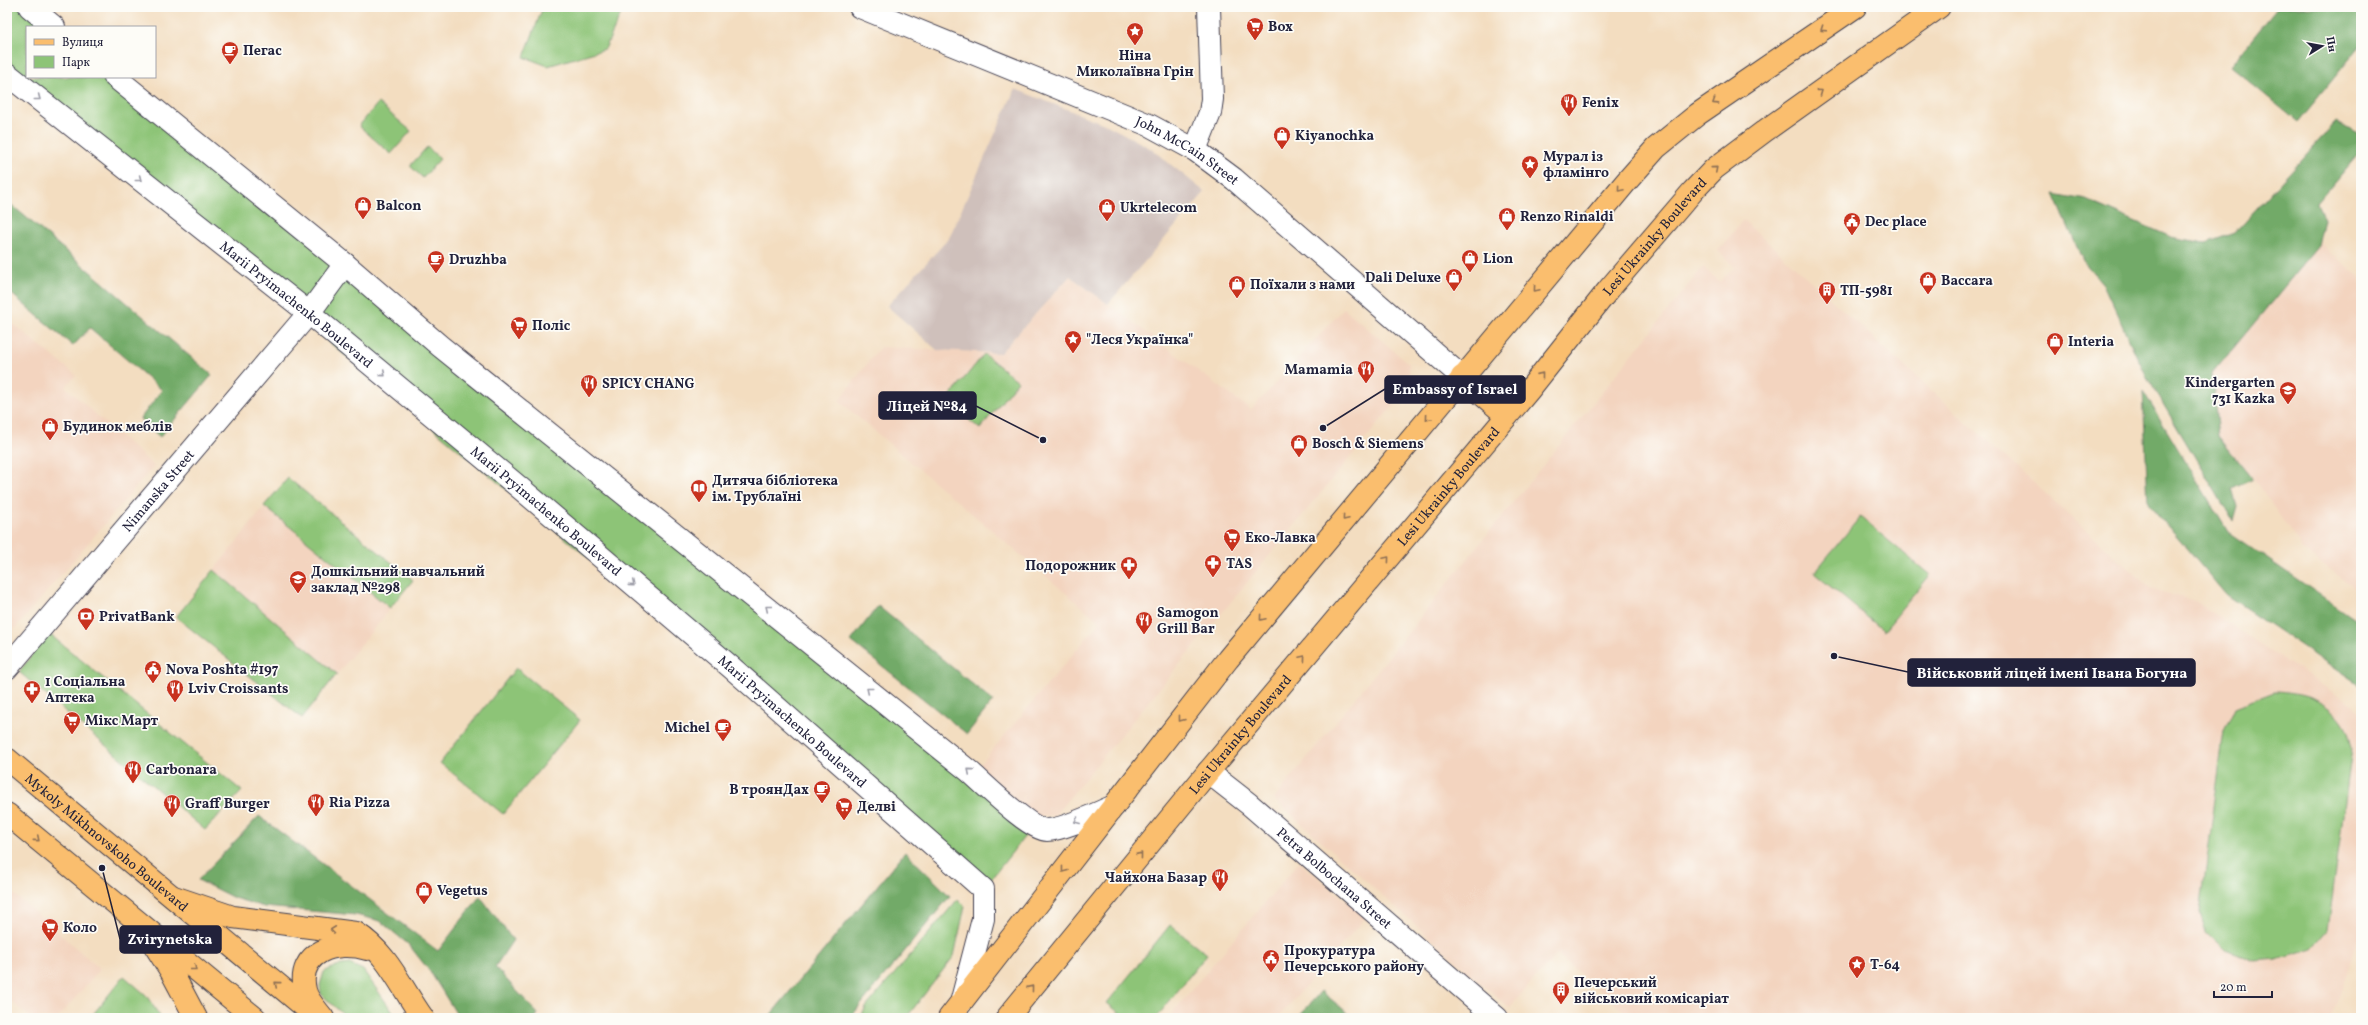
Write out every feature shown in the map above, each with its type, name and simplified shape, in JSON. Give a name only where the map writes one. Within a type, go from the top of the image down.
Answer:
[{"type":"main road","points":[[955,1010],[1228,659],[1462,377],[1656,148],[1698,114],[1855,7]]},
{"type":"main road","name":"Lesi Ukrainky Boulevard","points":[[1007,1018],[1208,772],[1507,416],[1662,227],[1714,169],[1766,130],[1939,7]]},
{"type":"main road","points":[[1462,377],[1507,416]]},
{"type":"main road","name":"Mykoly Mikhnovskoho Boulevard","points":[[7,759],[318,1018]]},
{"type":"main road","points":[[7,814],[255,1018]]},
{"type":"main road","points":[[174,897],[233,917],[356,934],[367,940],[390,965],[423,1018]]},
{"type":"main road","points":[[142,925],[171,971],[196,1018]]},
{"type":"main road","points":[[323,1018],[305,991],[303,974],[308,963],[316,954],[330,947],[344,945],[379,953]]},
{"type":"street","points":[[30,7],[53,26]]},
{"type":"street","name":"John McCain Street","points":[[860,7],[1149,125],[1194,150],[1234,179],[1462,377]]},
{"type":"street","points":[[1194,150],[1210,113],[1212,99],[1209,7]]},
{"type":"street","name":"Marii Pryimachenko Boulevard","points":[[7,74],[309,313],[520,488],[726,663],[983,889],[983,919],[955,1010]]},
{"type":"street","points":[[116,78],[345,264],[440,346],[970,771],[1033,826],[1047,830],[1069,824],[1114,806]]},
{"type":"street","name":"Nimanska Street","points":[[7,668],[309,313],[345,264]]},
{"type":"street","name":"Petra Bolbochana Street","points":[[1208,772],[1249,804],[1497,1018]]},
{"type":"shaded area","points":[[1015,89],[1107,125],[1150,148],[1205,192],[1108,304],[1070,276],[1000,353],[937,350],[887,306],[949,238]]},
{"type":"shaded area","points":[[1743,220],[2151,589],[2195,601],[2361,711],[2361,933],[2331,1018],[1632,1018],[1557,954],[1509,1008],[1274,799],[1703,267],[1720,282],[1735,267],[1718,251]]},
{"type":"shaded area","name":"Kindergarten 731 Kazka","points":[[2320,243],[2361,279],[2361,593],[2303,550],[2258,484],[2218,436],[2212,374]]},
{"type":"shaded area","points":[[1070,276],[1251,410],[1344,308],[1409,364],[1410,385],[1055,815],[1035,817],[978,767],[1100,622],[839,401],[880,347],[1000,353]]},
{"type":"shaded area","points":[[7,319],[76,375],[65,387],[154,466],[7,638]]},
{"type":"shaded area","name":"Дошкільний навчальний заклад №298","points":[[288,478],[413,580],[302,718],[176,617]]},
{"type":"shaded area","name":"Прокуратура Печерського району","points":[[1299,862],[1366,917],[1278,1018],[1168,1018]]},
{"type":"shaded area","points":[[7,888],[100,969],[58,1018],[31,1018],[7,998]]},
{"type":"green space","points":[[7,7],[30,7],[53,26],[26,26],[26,78],[116,78],[1033,826],[983,889],[917,831],[7,74]]},
{"type":"green space","points":[[543,7],[624,7],[605,49],[548,66],[524,57]]},
{"type":"green space","points":[[2278,7],[2361,7],[2361,45],[2298,122],[2230,66]]},
{"type":"green space","points":[[378,103],[411,131],[391,154],[359,126]]},
{"type":"green space","points":[[2336,122],[2361,136],[2361,151],[2317,203],[2324,219],[2318,246],[2212,374],[2218,436],[2253,479],[2232,489],[2237,507],[2233,521],[2144,372],[2103,284],[2083,261],[2054,194],[2086,200],[2171,237],[2206,243],[2234,233]]},
{"type":"green space","points":[[427,147],[440,159],[423,178],[410,166]]},
{"type":"green space","points":[[7,201],[212,375],[160,437],[140,419],[162,390],[90,328],[73,346],[7,290]]},
{"type":"green space","points":[[984,354],[1018,381],[980,429],[946,401]]},
{"type":"green space","points":[[2143,391],[2228,532],[2361,623],[2361,686],[2226,595],[2148,503]]},
{"type":"green space","points":[[288,478],[413,580],[390,608],[264,506]]},
{"type":"green space","points":[[1860,517],[1930,575],[1884,631],[1814,573]]},
{"type":"green space","points":[[214,570],[337,674],[302,718],[176,617]]},
{"type":"green space","points":[[878,606],[993,701],[967,734],[851,641]]},
{"type":"green space","points":[[48,633],[242,791],[205,830],[19,672]]},
{"type":"green space","points":[[516,668],[580,720],[503,814],[440,763]]},
{"type":"green space","points":[[2274,692],[2305,696],[2324,704],[2333,710],[2346,727],[2352,748],[2328,930],[2313,948],[2276,959],[2255,961],[2223,948],[2206,932],[2200,913],[2224,731],[2235,707]]},
{"type":"green space","points":[[259,816],[438,951],[480,896],[513,940],[495,967],[538,1014],[535,1018],[459,1018],[431,973],[409,945],[380,921],[356,915],[264,907],[234,898],[198,880]]},
{"type":"green space","points":[[905,852],[950,896],[850,1018],[768,1018]]},
{"type":"green space","points":[[958,899],[965,906],[954,956],[906,1018],[860,1018],[867,1006]]},
{"type":"green space","points":[[1170,925],[1207,954],[1156,1018],[1126,1018],[1107,1003]]},
{"type":"green space","points":[[349,964],[363,970],[397,1018],[347,1018],[321,994],[320,985],[324,972],[336,966]]},
{"type":"green space","points":[[124,976],[146,995],[161,1018],[90,1018]]},
{"type":"green space","points":[[1321,991],[1354,1018],[1298,1018]]},
{"type":"place","name":"Box","points":[[1255,41]]},
{"type":"place","name":"Ніна Миколаївна Грін","points":[[1135,46]]},
{"type":"place","name":"Пегас","points":[[230,65]]},
{"type":"place","name":"Fenix","points":[[1569,117]]},
{"type":"place","name":"Kiyanochka","points":[[1282,150]]},
{"type":"place","name":"Мурал із фламінго","points":[[1530,179]]},
{"type":"place","name":"Balcon","points":[[363,220]]},
{"type":"place","name":"Ukrtelecom","points":[[1107,222]]},
{"type":"place","name":"Renzo Rinaldi","points":[[1507,231]]},
{"type":"place","name":"Dec place","points":[[1852,236]]},
{"type":"place","name":"Lion","points":[[1470,273]]},
{"type":"place","name":"Druzhba","points":[[436,274]]},
{"type":"place","name":"Dali Deluxe","points":[[1454,292]]},
{"type":"place","name":"Baccara","points":[[1928,295]]},
{"type":"place","name":"Поїхали з нами","points":[[1237,299]]},
{"type":"place","name":"ТП-5981","points":[[1827,305]]},
{"type":"place","name":"Поліс","points":[[519,340]]},
{"type":"place","name":"\"Леся Українка\"","points":[[1073,354]]},
{"type":"place","name":"Interia","points":[[2055,356]]},
{"type":"place","name":"Mamamia","points":[[1366,384]]},
{"type":"place","name":"SPICY CHANG","points":[[589,398]]},
{"type":"place","name":"Kindergarten 731 Kazka","points":[[2288,405]]},
{"type":"place","name":"Embassy of Israel","points":[[1323,428]]},
{"type":"place","name":"Ліцей №84","points":[[1043,440]]},
{"type":"place","name":"Будинок меблів","points":[[50,441]]},
{"type":"place","name":"Bosch & Siemens","points":[[1299,458]]},
{"type":"place","name":"Дитяча бібліотека ім. Трублаїні","points":[[699,503]]},
{"type":"place","name":"Еко-Лавка","points":[[1232,552]]},
{"type":"place","name":"TAS","points":[[1213,578]]},
{"type":"place","name":"Подорожник","points":[[1129,580]]},
{"type":"place","name":"Дошкільний навчальний заклад №298","points":[[298,594]]},
{"type":"place","name":"PrivatBank","points":[[86,631]]},
{"type":"place","name":"Samogon Grill Bar","points":[[1144,635]]},
{"type":"place","name":"Військовий ліцей імені Івана Богуна","points":[[1834,656]]},
{"type":"place","name":"Nova Poshta #197","points":[[153,684]]},
{"type":"place","name":"Lviv Croissants","points":[[175,703]]},
{"type":"place","name":"1 Соціальна Аптека","points":[[32,704]]},
{"type":"place","name":"Мікс Март","points":[[72,735]]},
{"type":"place","name":"Michel","points":[[723,742]]},
{"type":"place","name":"Carbonara","points":[[133,784]]},
{"type":"place","name":"В троянДах","points":[[822,804]]},
{"type":"place","name":"Ria Pizza","points":[[316,817]]},
{"type":"place","name":"Graff Burger","points":[[172,818]]},
{"type":"place","name":"Делві","points":[[844,821]]},
{"type":"place","name":"Zvirynetska","points":[[102,868]]},
{"type":"place","name":"Чайхона Базар","points":[[1220,892]]},
{"type":"place","name":"Vegetus","points":[[424,905]]},
{"type":"place","name":"Коло","points":[[50,942]]},
{"type":"place","name":"Прокуратура Печерського району","points":[[1271,973]]},
{"type":"place","name":"Т-64","points":[[1857,979]]},
{"type":"place","name":"Печерський військовий комісаріат","points":[[1561,1005]]}]
